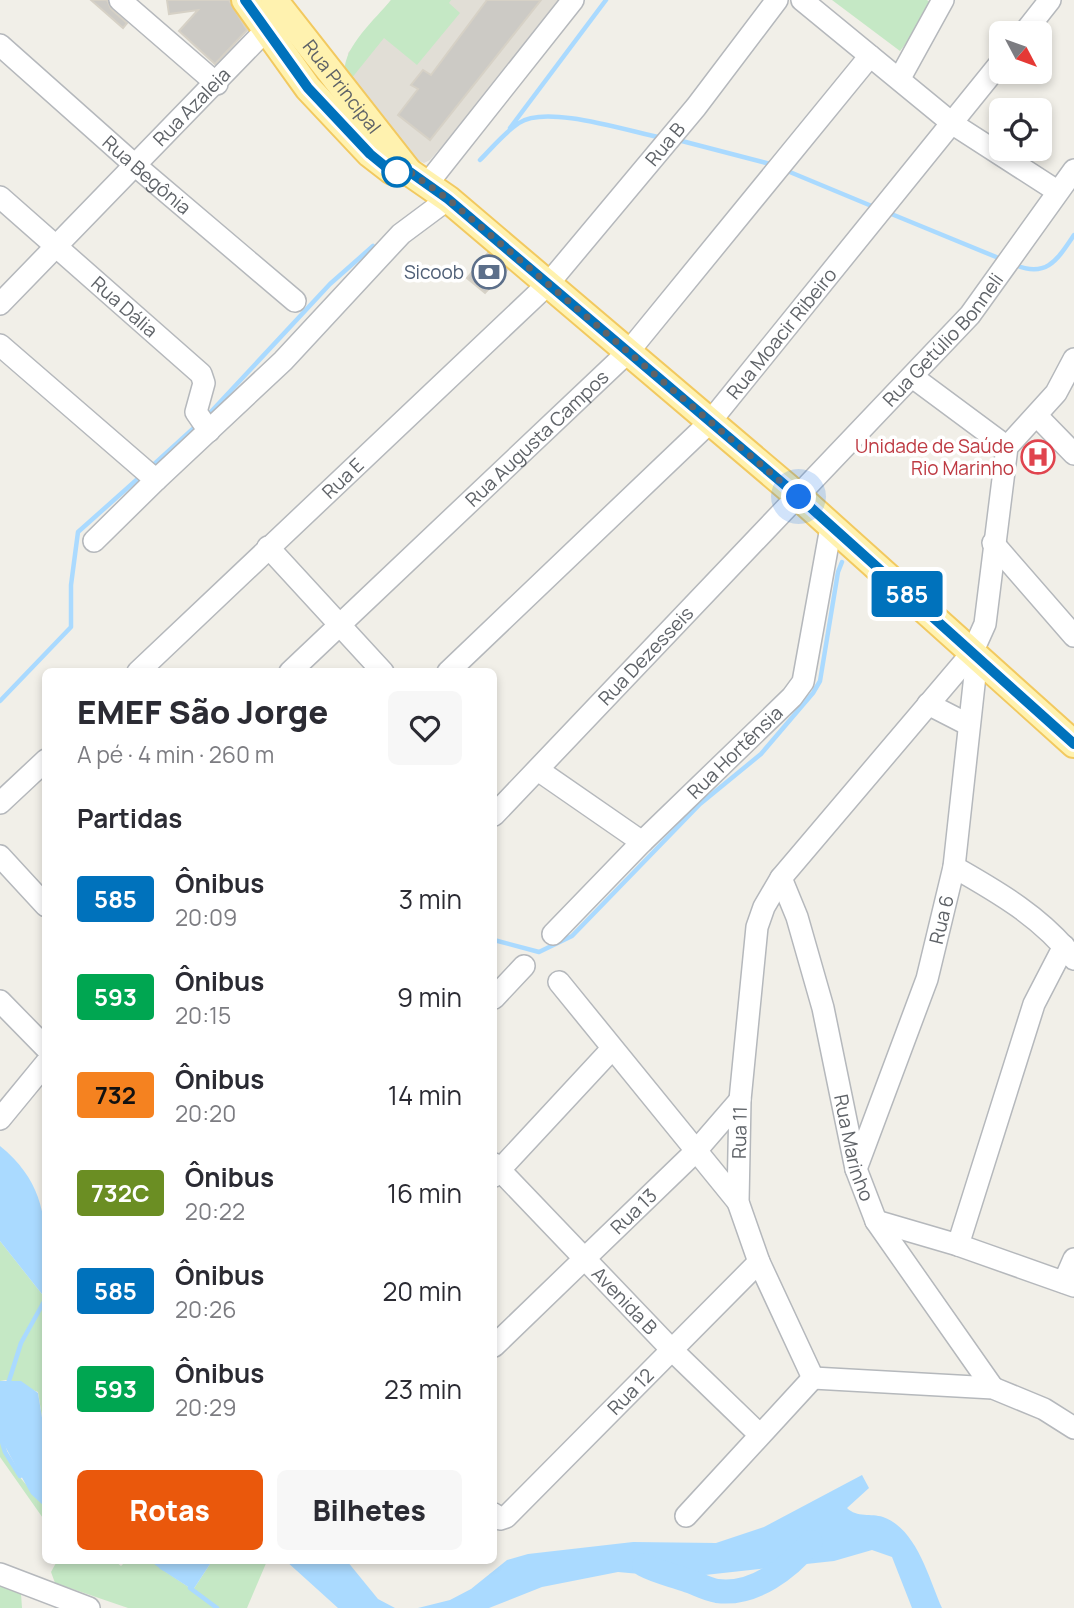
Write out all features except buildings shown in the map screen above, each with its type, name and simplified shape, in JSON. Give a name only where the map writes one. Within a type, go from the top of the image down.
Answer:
[{"type":"main road","name":"Rua Principal","points":[[245,0],[308,88],[370,154],[392,172],[432,187]]},
{"type":"main road","name":"Rua Principal","points":[[274,0],[432,187],[799,497],[1074,744]]},
{"type":"street","points":[[120,0],[217,84]]},
{"type":"street","points":[[94,541],[150,474],[204,425],[284,361],[401,234],[432,187],[573,0]]},
{"type":"street","name":"Rua B","points":[[548,284],[696,107],[777,0]]},
{"type":"street","points":[[802,0],[953,124],[1057,191]]},
{"type":"street","points":[[900,78],[943,0]]},
{"type":"street","points":[[1033,21],[1050,0]]},
{"type":"street","name":"Rua Azaleia","points":[[0,304],[217,84],[266,30]]},
{"type":"street","name":"Rua Begônia","points":[[0,45],[136,166],[295,301]]},
{"type":"street","name":"Rua Augusta Campos","points":[[294,668],[629,351],[870,56]]},
{"type":"street","name":"Rua Moacir Ribeiro","points":[[452,668],[709,423],[989,78]]},
{"type":"street","name":"Rua Getúlio Bonneli","points":[[799,497],[970,315],[1074,170]]},
{"type":"street","name":"Rua Dália","points":[[0,197],[201,374],[204,383],[196,408],[204,425]]},
{"type":"street","name":"Rua E","points":[[142,668],[548,284]]},
{"type":"street","points":[[0,345],[150,474]]},
{"type":"street","points":[[975,655],[985,624],[1007,447],[1055,393],[1074,359]]},
{"type":"street","points":[[914,377],[1007,447]]},
{"type":"street","points":[[1037,416],[1074,454]]},
{"type":"street","name":"Rua Dezesseis","points":[[497,812],[799,497]]},
{"type":"street","name":"Rua Hortênsia","points":[[553,934],[642,842],[792,697],[803,682],[831,527]]},
{"type":"street","points":[[993,543],[1074,636]]},
{"type":"street","points":[[268,547],[380,668]]},
{"type":"street","name":"Rua 11","points":[[813,1378],[760,1262],[738,1202],[740,1100],[757,926],[764,907],[781,878],[928,704],[975,655]]},
{"type":"street","name":"Rua 6","points":[[856,1168],[927,979],[954,867],[975,655]]},
{"type":"street","points":[[928,704],[969,725]]},
{"type":"street","points":[[0,803],[42,764]]},
{"type":"street","points":[[538,770],[642,842]]},
{"type":"street","points":[[0,856],[42,900]]},
{"type":"street","points":[[954,867],[1033,916],[1069,952],[1034,1004],[958,1245]]},
{"type":"street","name":"Rua Marinho","points":[[781,878],[797,917],[823,1008],[856,1168],[876,1221],[993,1388]]},
{"type":"street","points":[[497,995],[524,966]]},
{"type":"street","points":[[559,982],[611,1050],[738,1202]]},
{"type":"street","points":[[0,1001],[42,1056]]},
{"type":"street","points":[[497,1168],[611,1050]]},
{"type":"street","points":[[0,1119],[42,1064]]},
{"type":"street","name":"Rua 13","points":[[497,1343],[695,1152],[740,1100]]},
{"type":"street","name":"Avenida B","points":[[497,1172],[673,1351],[760,1434]]},
{"type":"street","points":[[876,1221],[958,1245],[1069,1284],[1074,1259]]},
{"type":"street","name":"Rua 12","points":[[497,1517],[506,1517],[760,1262]]},
{"type":"street","points":[[686,1516],[813,1378],[993,1388],[1044,1409],[1074,1428]]},
{"type":"street","points":[[1044,1409],[1074,1413]]},
{"type":"street","points":[[0,1574],[89,1608]]},
{"type":"shaded area","points":[[391,0],[561,0],[470,114],[430,160],[424,163],[417,160],[347,84],[348,53]]},
{"type":"green space","points":[[391,0],[451,0],[449,3],[460,13],[417,65],[384,38],[347,84],[344,73],[351,50]]},
{"type":"green space","points":[[832,0],[927,0],[935,6],[900,51]]},
{"type":"green space","points":[[0,1241],[42,1294],[42,1417],[38,1392],[6,1380],[0,1381]]},
{"type":"green space","points":[[0,1437],[18,1475],[42,1503],[42,1517],[0,1457]]},
{"type":"green space","points":[[55,1564],[162,1564],[160,1568],[193,1590],[210,1564],[266,1564],[247,1608],[128,1608],[55,1583],[51,1572]]},
{"type":"green space","points":[[0,1572],[20,1579],[22,1608],[0,1608]]},
{"type":"water","points":[[0,1146],[30,1179],[38,1197],[42,1211],[42,1294],[0,1241]]},
{"type":"water","points":[[0,1381],[21,1381],[38,1393],[42,1418],[42,1504],[31,1494],[0,1437]]},
{"type":"water","points":[[862,1475],[869,1488],[847,1508],[860,1514],[883,1517],[905,1532],[927,1570],[942,1608],[912,1608],[892,1557],[872,1550],[834,1561],[705,1575],[673,1577],[618,1572],[542,1587],[489,1608],[418,1608],[450,1600],[471,1589],[507,1560],[528,1554],[633,1542],[716,1543],[764,1527]]},
{"type":"water","points":[[162,1564],[210,1564],[193,1590],[159,1568]]},
{"type":"water","points":[[289,1564],[349,1564],[378,1599],[395,1608],[338,1608]]},
{"type":"waterway","points":[[510,128],[606,0]]},
{"type":"waterway","points":[[480,160],[519,123],[548,116],[589,121],[662,138]]},
{"type":"waterway","points":[[678,140],[774,165]]},
{"type":"waterway","points":[[785,170],[874,207]]},
{"type":"waterway","points":[[889,213],[1001,259]]},
{"type":"waterway","points":[[1015,265],[1043,268],[1056,259],[1074,235]]},
{"type":"waterway","points":[[208,415],[330,284],[373,246]]},
{"type":"waterway","points":[[151,467],[196,426]]},
{"type":"waterway","points":[[0,701],[71,627],[71,585],[78,532],[142,475]]},
{"type":"waterway","points":[[497,941],[539,952],[572,936],[700,804],[761,754],[820,681],[838,572],[842,562]]},
{"type":"waterway","points":[[8,1384],[21,1343],[42,1305]]},
{"type":"waterway","points":[[0,1435],[5,1452],[20,1476]]},
{"type":"waterway","points":[[644,1565],[713,1590],[731,1591],[757,1585],[770,1578],[811,1542]]},
{"type":"waterway","points":[[158,1564],[163,1568]]},
{"type":"waterway","points":[[190,1588],[217,1608]]},
{"type":"bus line","name":"585","points":[[245,0],[308,88],[370,154],[392,172],[410,172],[448,199],[799,497],[1074,744]]},
{"type":"place","name":"Sicoob","points":[[489,272]]},
{"type":"place","name":"Unidade de Saúde Rio Marinho","points":[[1038,457]]},
{"type":"route","points":[[397,172],[392,172],[410,172],[448,199],[799,497]]}]
